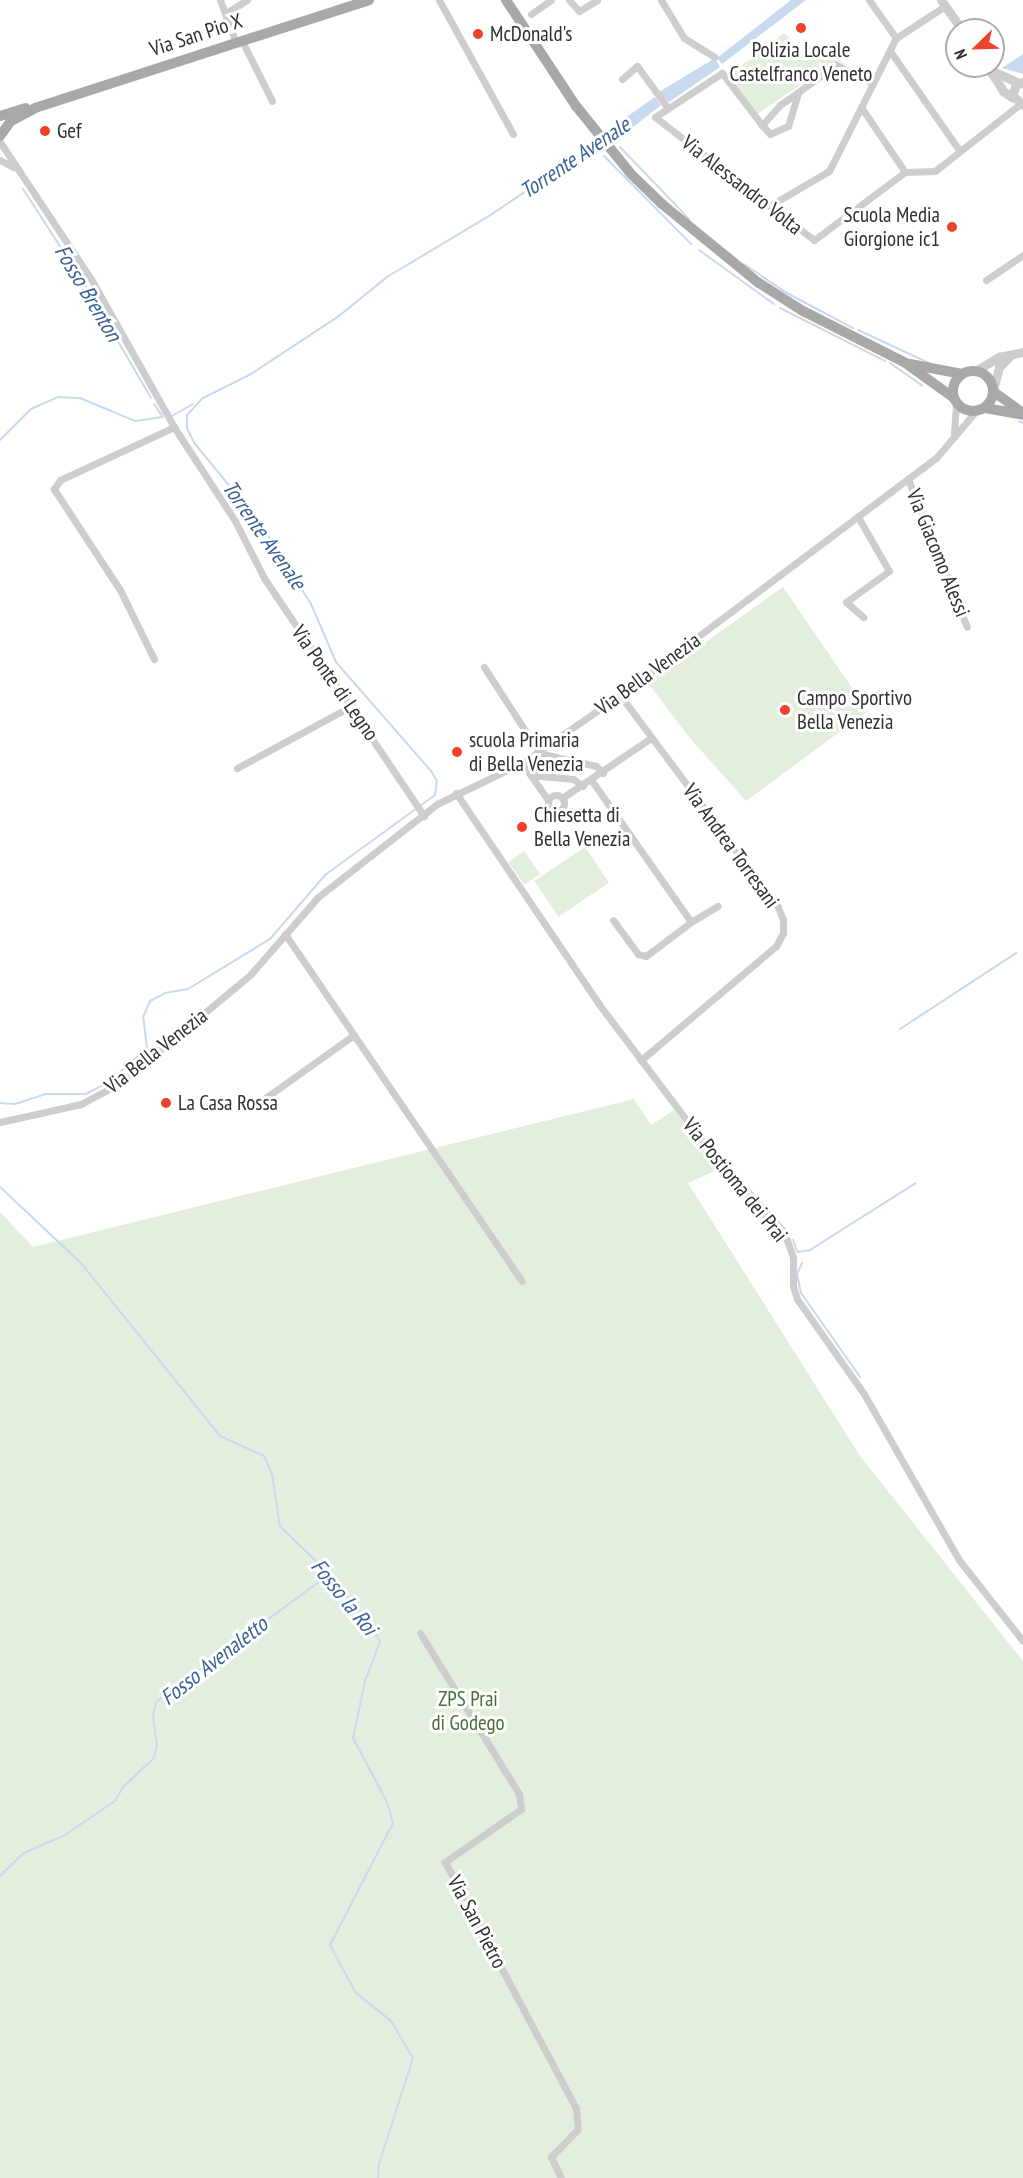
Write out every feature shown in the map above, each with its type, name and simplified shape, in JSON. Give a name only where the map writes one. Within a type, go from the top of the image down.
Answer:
[{"type":"main road","name":"Via San Pio X","points":[[0,116],[35,108],[369,0]]},
{"type":"main road","points":[[506,0],[564,90],[607,146],[662,204],[759,283],[803,311],[904,362],[964,409],[1023,414]]},
{"type":"main road","points":[[513,0],[519,17]]},
{"type":"main road","name":"Via San Pio X","points":[[0,136],[11,121],[35,108]]},
{"type":"main road","points":[[904,362],[962,374],[977,370],[986,374],[994,389],[1023,414]]},
{"type":"main road","points":[[955,400],[954,385],[962,374]]},
{"type":"main road","points":[[980,409],[994,389]]},
{"type":"street","points":[[220,0],[239,42],[272,101]]},
{"type":"street","points":[[226,13],[247,0]]},
{"type":"street","points":[[439,0],[513,134]]},
{"type":"street","points":[[531,14],[552,0]]},
{"type":"street","points":[[569,0],[579,11],[597,0]]},
{"type":"street","points":[[661,0],[684,38],[715,57]]},
{"type":"street","points":[[870,0],[896,38]]},
{"type":"street","points":[[769,206],[829,171],[896,38],[943,3],[954,18]]},
{"type":"street","points":[[890,51],[959,150]]},
{"type":"street","points":[[798,94],[788,126],[770,134],[762,125],[766,117],[836,65],[873,83]]},
{"type":"street","points":[[622,79],[637,66],[666,105]]},
{"type":"street","name":"Via Alessandro Volta","points":[[762,125],[722,73],[666,105],[655,117],[814,240],[905,172]]},
{"type":"street","points":[[1005,75],[1021,83],[1012,91],[1018,105]]},
{"type":"street","points":[[994,78],[1003,91],[1018,105]]},
{"type":"street","points":[[861,107],[905,172],[935,171],[1018,105]]},
{"type":"street","name":"Via Ponte di Legno","points":[[0,142],[91,279],[174,427],[235,521],[264,578],[423,814]]},
{"type":"street","name":"Via Ponte di Legno","points":[[0,160],[17,169]]},
{"type":"street","points":[[986,280],[1023,255]]},
{"type":"street","points":[[977,370],[999,357],[1023,352]]},
{"type":"street","points":[[994,389],[999,367],[1010,356]]},
{"type":"street","points":[[949,447],[957,427],[955,400]]},
{"type":"street","name":"Via Bella Venezia","points":[[0,1122],[69,1108],[115,1087],[240,983],[318,897],[423,814],[456,793],[522,763],[620,695],[949,447],[980,409]]},
{"type":"street","points":[[154,659],[120,591],[54,489],[60,480],[174,427]]},
{"type":"street","name":"Via Giacomo Alessi","points":[[908,479],[967,627]]},
{"type":"street","points":[[858,517],[889,572],[846,602],[863,617]]},
{"type":"street","points":[[484,667],[539,752],[596,766],[603,773]]},
{"type":"street","name":"Via Andrea Torresani","points":[[620,695],[778,907],[783,927],[776,946],[640,1060]]},
{"type":"street","points":[[237,768],[351,706]]},
{"type":"street","points":[[562,798],[592,781],[651,738]]},
{"type":"street","points":[[522,763],[548,800],[548,807],[556,812],[562,808],[562,798]]},
{"type":"street","points":[[531,775],[573,779],[583,786]]},
{"type":"street","points":[[592,781],[691,922]]},
{"type":"street","name":"Via Postioma dei Prai","points":[[456,793],[563,955],[640,1060],[725,1171],[787,1240],[793,1257],[793,1286],[797,1299],[864,1394],[959,1560],[1023,1641]]},
{"type":"street","points":[[548,800],[554,795],[562,798]]},
{"type":"street","points":[[613,920],[638,954],[646,956],[691,922],[718,906]]},
{"type":"street","points":[[285,934],[522,1281]]},
{"type":"street","points":[[261,1101],[354,1035]]},
{"type":"street","name":"Via San Pietro","points":[[420,1633],[519,1794],[521,1809],[445,1862],[576,2108],[578,2129],[551,2157],[561,2178]]},
{"type":"green space","points":[[784,33],[800,49],[837,56],[846,68],[831,64],[756,115],[726,77]]},
{"type":"green space","points":[[783,587],[868,711],[746,801],[689,737],[648,683]]},
{"type":"green space","points":[[585,847],[609,883],[558,917],[534,881]]},
{"type":"green space","points":[[524,851],[540,874],[524,885],[508,862]]},
{"type":"green space","name":"ZPS Prai di Godego","points":[[634,1099],[651,1125],[674,1110],[712,1160],[715,1171],[688,1183],[860,1456],[1023,1661],[1023,2178],[0,2178],[0,1212],[33,1247]]},
{"type":"water","points":[[791,0],[806,0],[722,64],[717,58]]},
{"type":"water","points":[[1023,54],[1023,74],[1005,69],[1005,66]]},
{"type":"water","points":[[715,58],[720,67],[669,102],[659,92]]},
{"type":"water","points":[[655,97],[661,105],[613,143],[605,132]]},
{"type":"waterway","name":"Torrente Avenale","points":[[0,1103],[15,1104],[45,1094],[86,1094],[109,1082],[147,1048],[143,1017],[150,1001],[165,993],[188,989],[270,939],[325,875],[435,795],[437,781],[431,771],[336,662],[311,604],[261,524],[195,444],[187,428],[187,415],[203,398],[251,374],[339,316],[387,277],[489,216],[600,141]]},
{"type":"waterway","points":[[620,147],[689,219]]},
{"type":"waterway","points":[[604,156],[691,244]]},
{"type":"waterway","name":"Fosso Brenton","points":[[23,189],[87,288],[151,398]]},
{"type":"waterway","points":[[699,250],[774,304]]},
{"type":"waterway","points":[[744,264],[785,292],[853,328]]},
{"type":"waterway","points":[[780,308],[885,361]]},
{"type":"waterway","points":[[858,330],[929,363]]},
{"type":"waterway","points":[[890,363],[922,385]]},
{"type":"waterway","points":[[0,440],[31,409],[58,397],[80,398],[135,421],[163,417]]},
{"type":"waterway","name":"Fosso Brenton","points":[[154,404],[162,416]]},
{"type":"waterway","name":"Fosso Brenton","points":[[172,416],[193,404]]},
{"type":"waterway","points":[[1019,421],[1023,423]]},
{"type":"waterway","points":[[900,1029],[1016,953]]},
{"type":"waterway","points":[[712,1146],[722,1157]]},
{"type":"waterway","points":[[730,1168],[787,1231]]},
{"type":"waterway","points":[[798,1252],[810,1250],[916,1183]]},
{"type":"waterway","name":"Fosso la Roi","points":[[0,1187],[81,1263],[220,1436],[264,1456],[272,1474],[280,1526],[329,1574],[372,1626],[380,1642],[365,1681],[353,1738],[387,1802],[393,1823],[330,1945],[356,1993],[391,2021],[413,2058],[379,2164],[378,2178]]},
{"type":"waterway","points":[[793,1240],[797,1251]]},
{"type":"waterway","points":[[802,1263],[797,1274],[801,1293],[860,1377]]},
{"type":"waterway","name":"Fosso Avenaletto","points":[[0,1876],[24,1853],[65,1835],[115,1801],[123,1787],[154,1758],[157,1745],[153,1717],[156,1702],[328,1575]]},
{"type":"place","name":"Polizia Locale Castelfranco Veneto","points":[[801,28]]},
{"type":"place","name":"McDonald's","points":[[478,34]]},
{"type":"place","name":"Gef","points":[[45,131]]},
{"type":"place","name":"Scuola Media Giorgione ic1","points":[[952,227]]},
{"type":"place","name":"Campo Sportivo Bella Venezia","points":[[785,710]]},
{"type":"place","name":"scuola Primaria di Bella Venezia","points":[[457,752]]},
{"type":"place","name":"Chiesetta di Bella Venezia","points":[[522,827]]},
{"type":"place","name":"La Casa Rossa","points":[[166,1103]]}]
